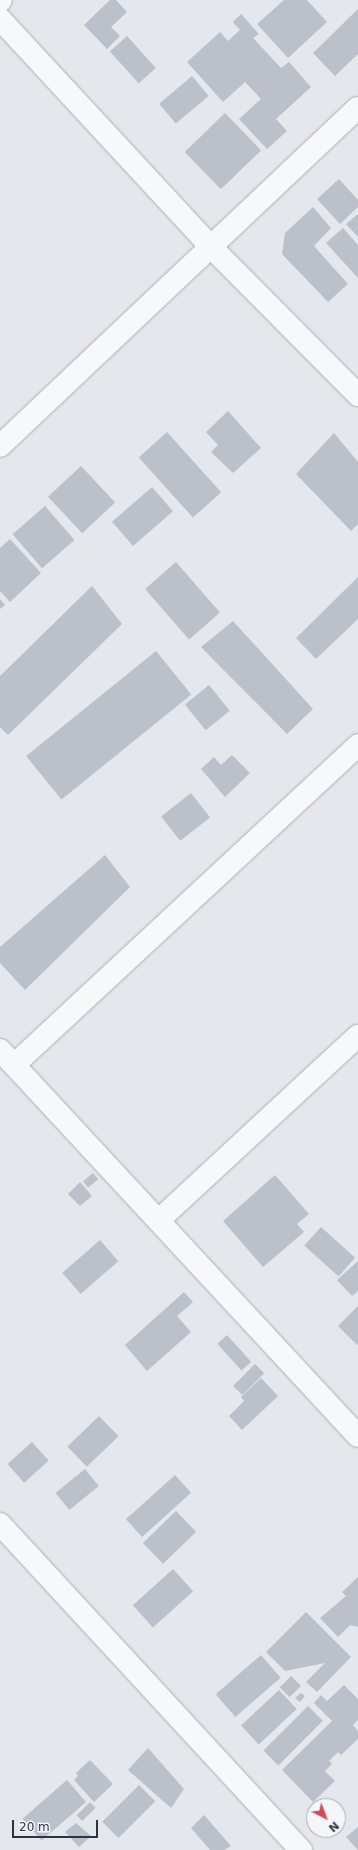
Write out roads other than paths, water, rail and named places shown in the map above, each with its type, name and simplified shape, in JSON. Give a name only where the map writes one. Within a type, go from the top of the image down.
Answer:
[{"type":"street","points":[[0,19],[211,247],[358,395]]},
{"type":"street","points":[[0,446],[358,108]]},
{"type":"street","points":[[358,745],[7,1057],[358,1436]]},
{"type":"street","points":[[159,1220],[358,1036]]},
{"type":"street","points":[[0,1524],[301,1850]]}]
